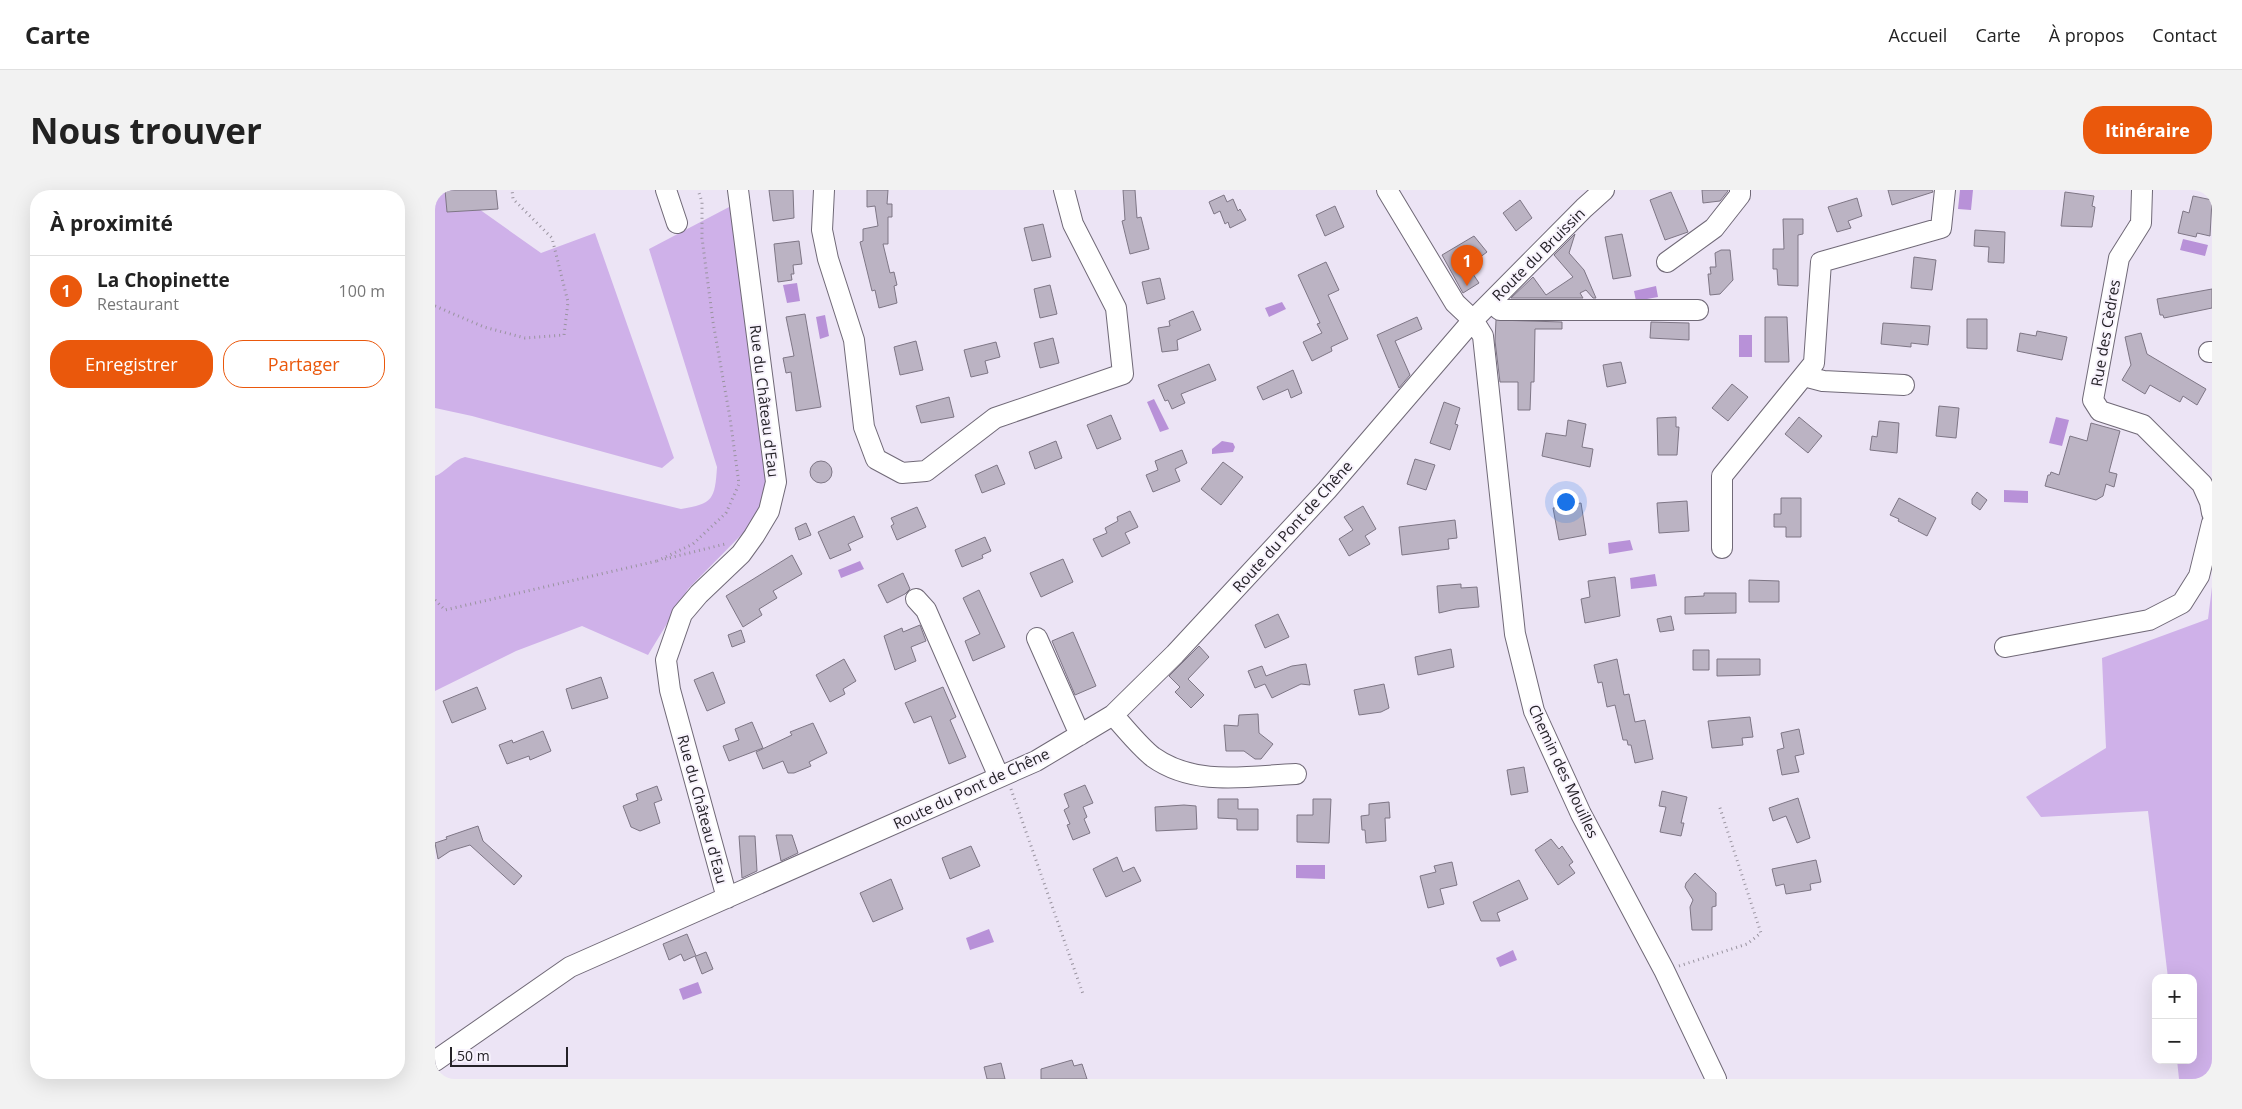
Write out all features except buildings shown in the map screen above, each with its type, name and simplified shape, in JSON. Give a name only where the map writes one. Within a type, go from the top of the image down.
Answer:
[{"type":"street","points":[[665,190],[677,223]]},
{"type":"street","name":"Rue du Château d'Eau","points":[[727,898],[670,690],[666,660],[682,614],[699,594],[741,554],[754,536],[769,511],[776,482],[738,190]]},
{"type":"street","points":[[824,190],[822,230],[828,259],[854,340],[864,426],[876,459],[902,473],[926,471],[995,418],[1123,374],[1116,308],[1073,224],[1064,190]]},
{"type":"street","points":[[1387,190],[1455,303],[1473,320]]},
{"type":"street","name":"Route du Bruissin","points":[[1473,320],[1604,190]]},
{"type":"street","points":[[1667,262],[1714,228],[1740,195],[1740,190]]},
{"type":"street","points":[[1722,548],[1722,476],[1814,363],[1821,262],[1941,228],[1945,190]]},
{"type":"street","name":"Rue des Cèdres","points":[[2142,190],[2141,223],[2119,258],[2093,400],[2100,411],[2143,425],[2202,484],[2210,502],[2212,513]]},
{"type":"street","points":[[1491,302],[1500,310],[1698,310]]},
{"type":"street","name":"Route du Pont de Chêne","points":[[435,1062],[570,967],[1002,776],[1036,760],[1113,715],[1175,654],[1327,490],[1473,320]]},
{"type":"street","name":"Chemin des Mouilles","points":[[1473,320],[1483,336],[1515,634],[1534,711],[1581,814],[1664,970],[1716,1079]]},
{"type":"street","points":[[1804,376],[1823,381],[1904,385]]},
{"type":"street","points":[[2005,647],[2149,620],[2182,602],[2199,576],[2212,523]]},
{"type":"street","points":[[916,599],[926,610],[1002,776]]},
{"type":"street","points":[[1037,638],[1074,738]]},
{"type":"street","points":[[1034,663],[1074,738]]},
{"type":"street","points":[[1113,715],[1153,757],[1179,772],[1208,778],[1296,774]]},
{"type":"path","points":[[435,306],[484,327],[525,338],[564,335],[568,302],[552,238],[513,199],[512,190]]},
{"type":"path","points":[[657,561],[693,544],[726,514],[739,484],[730,418],[713,322],[702,238],[702,202],[698,190]]},
{"type":"path","points":[[435,600],[445,610],[657,561],[754,536]]},
{"type":"path","points":[[1002,776],[1083,994]]},
{"type":"path","points":[[1664,970],[1747,944],[1761,933],[1719,805]]},
{"type":"shaded area","points":[[435,190],[467,190],[469,202],[541,253],[595,233],[674,458],[662,468],[472,416],[435,408]]},
{"type":"shaded area","points":[[1960,190],[1973,190],[1971,210],[1958,209]]},
{"type":"shaded area","points":[[731,206],[768,500],[752,524],[688,589],[648,655],[582,626],[516,651],[435,691],[435,476],[465,457],[681,509],[700,505],[710,498],[715,486],[717,467],[649,249]]},
{"type":"shaded area","points":[[2183,239],[2208,245],[2205,256],[2180,250]]},
{"type":"shaded area","points":[[797,283],[800,301],[787,303],[783,285]]},
{"type":"shaded area","points":[[1656,286],[1658,297],[1636,301],[1634,291]]},
{"type":"shaded area","points":[[1282,302],[1286,309],[1269,317],[1265,308]]},
{"type":"shaded area","points":[[825,315],[829,336],[820,339],[816,317]]},
{"type":"shaded area","points":[[1739,335],[1752,335],[1752,357],[1739,357]]},
{"type":"shaded area","points":[[1154,399],[1169,429],[1160,432],[1147,402]]},
{"type":"shaded area","points":[[2056,417],[2069,420],[2062,446],[2049,443]]},
{"type":"shaded area","points":[[1222,441],[1233,443],[1235,447],[1233,452],[1212,454],[1212,449]]},
{"type":"shaded area","points":[[2004,490],[2028,491],[2028,503],[2004,502]]},
{"type":"shaded area","points":[[1630,540],[1633,550],[1609,554],[1608,543]]},
{"type":"shaded area","points":[[860,561],[864,569],[841,578],[838,570]]},
{"type":"shaded area","points":[[1655,574],[1657,586],[1631,589],[1630,578]]},
{"type":"shaded area","points":[[2212,587],[2212,1079],[2179,1079],[2177,1064],[2197,1064],[2197,974],[2168,974],[2148,811],[2041,817],[2026,797],[2106,748],[2102,658],[2208,619]]},
{"type":"shaded area","points":[[1296,865],[1325,865],[1325,879],[1296,878]]},
{"type":"shaded area","points":[[989,929],[994,942],[970,950],[966,938]]},
{"type":"shaded area","points":[[1513,950],[1517,960],[1500,967],[1496,958]]},
{"type":"shaded area","points":[[698,982],[702,993],[683,1000],[679,989]]},
{"type":"place","name":"La Chopinette","points":[[1467,286]]}]
